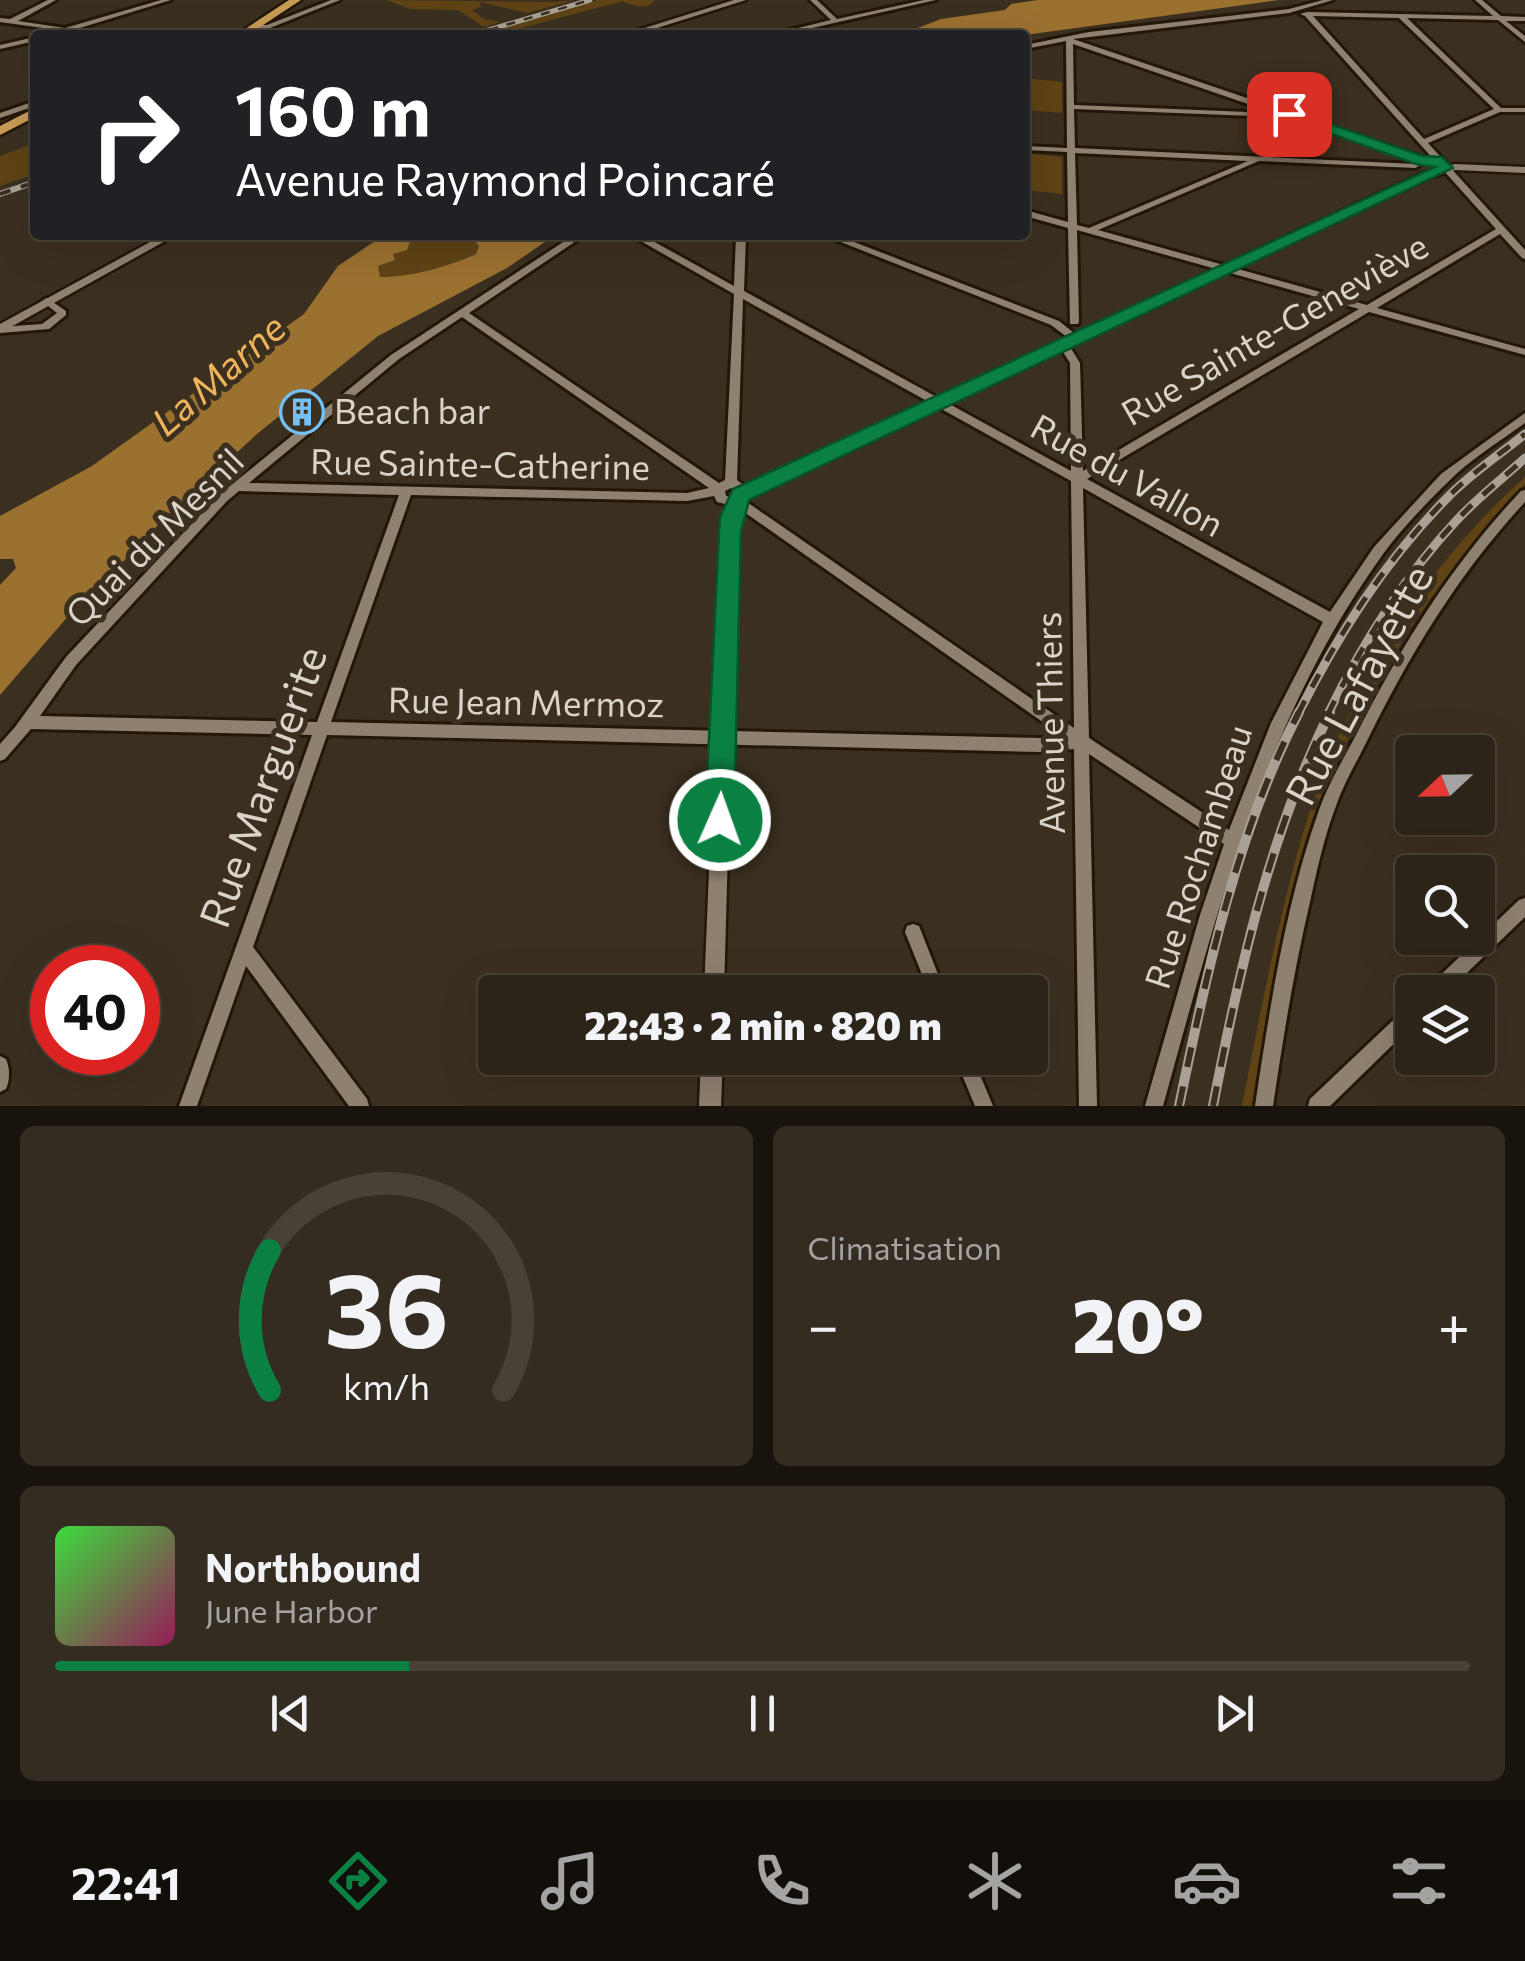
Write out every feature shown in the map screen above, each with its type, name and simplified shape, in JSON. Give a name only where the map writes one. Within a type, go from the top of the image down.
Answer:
[{"type":"main road","points":[[254,30],[299,0]]},
{"type":"main road","points":[[0,133],[30,117]]},
{"type":"street","points":[[12,21],[52,0]]},
{"type":"street","points":[[146,0],[165,1]]},
{"type":"street","points":[[254,30],[338,0]]},
{"type":"street","points":[[650,30],[742,0]]},
{"type":"street","points":[[813,0],[836,21]]},
{"type":"street","points":[[795,30],[933,0]]},
{"type":"street","points":[[1030,46],[1290,11],[1330,0]]},
{"type":"street","points":[[1478,0],[1525,40]]},
{"type":"street","points":[[0,20],[69,30],[165,1]]},
{"type":"street","points":[[1290,11],[1525,19]]},
{"type":"street","points":[[1307,14],[1525,256]]},
{"type":"street","points":[[1401,16],[1499,110]]},
{"type":"street","points":[[0,47],[30,40]]},
{"type":"street","points":[[1069,40],[1074,322]]},
{"type":"street","points":[[1069,40],[1289,114],[1418,163],[1427,174]]},
{"type":"street","points":[[0,116],[30,105]]},
{"type":"street","points":[[1071,107],[1289,114]]},
{"type":"street","points":[[1422,143],[1499,110],[1525,110]]},
{"type":"street","points":[[1030,148],[1525,170]]},
{"type":"street","points":[[1089,230],[1262,158]]},
{"type":"street","points":[[741,240],[740,294],[721,499],[739,498],[1427,174],[1441,164]]},
{"type":"street","points":[[1030,214],[1525,352]]},
{"type":"street","name":"Rue Sainte-Geneviève","points":[[1078,479],[1501,230]]},
{"type":"street","points":[[0,330],[161,240]]},
{"type":"street","name":"Quai du Mesnil","points":[[0,754],[71,661],[223,498],[395,358],[572,240]]},
{"type":"street","name":"Rue du Vallon","points":[[644,240],[1330,620]]},
{"type":"street","points":[[841,240],[1062,327],[1069,341]]},
{"type":"street","points":[[0,330],[53,324],[63,313],[47,301]]},
{"type":"street","points":[[465,315],[723,487],[1083,742],[1231,840]]},
{"type":"street","points":[[1062,327],[1074,322]]},
{"type":"street","points":[[1074,322],[1090,331]]},
{"type":"street","name":"Avenue Thiers","points":[[1069,341],[1075,363],[1078,479],[1088,1106]]},
{"type":"street","name":"Rue Rochambeau","points":[[1154,1106],[1231,840],[1280,718],[1330,620],[1404,519],[1474,455],[1525,417]]},
{"type":"street","name":"Rue Sainte-Catherine","points":[[240,487],[687,497],[723,487]]},
{"type":"street","name":"Rue Marguerite","points":[[188,1106],[406,492]]},
{"type":"street","name":"Rue Lafayette","points":[[1264,1106],[1272,1046],[1326,811],[1373,714],[1422,627],[1459,570],[1525,494]]},
{"type":"street","points":[[715,975],[730,532],[739,498]]},
{"type":"street","name":"Rue Jean Mermoz","points":[[28,722],[1083,742]]},
{"type":"street","points":[[1453,975],[1525,906]]},
{"type":"street","points":[[912,932],[931,975]]},
{"type":"street","points":[[243,948],[360,1106]]},
{"type":"street","points":[[1317,1106],[1395,1030]]},
{"type":"street","points":[[0,1065],[0,1084]]},
{"type":"street","points":[[710,1106],[711,1075]]},
{"type":"street","points":[[971,1075],[984,1106]]},
{"type":"shaded area","points":[[386,0],[575,0],[527,13],[480,2],[481,7],[472,10],[484,19],[500,22],[484,27],[458,10],[410,9]]},
{"type":"shaded area","points":[[598,0],[655,0],[644,6],[623,1],[514,30],[497,30]]},
{"type":"shaded area","points":[[1030,79],[1062,82],[1062,113],[1030,110]]},
{"type":"shaded area","points":[[30,145],[30,176],[0,186],[0,156]]},
{"type":"shaded area","points":[[1030,154],[1062,157],[1062,194],[1030,191]]},
{"type":"shaded area","points":[[407,240],[474,240],[479,246],[476,254],[441,267],[379,277],[378,266],[394,260],[392,254]]},
{"type":"shaded area","points":[[1525,477],[1525,484],[1456,564],[1395,652],[1344,747],[1306,845],[1274,975],[1252,1106],[1242,1106],[1287,892],[1310,808],[1331,751],[1371,673],[1428,583],[1473,528]]},
{"type":"water","points":[[1038,0],[1279,0],[1030,34],[1030,30],[913,30],[941,19],[1005,10],[1011,4]]},
{"type":"water","name":"La Marne","points":[[377,240],[410,240],[407,250],[393,254],[395,260],[378,266],[380,277],[392,277],[465,259],[476,254],[479,246],[474,240],[548,240],[507,268],[378,336],[257,434],[156,527],[101,585],[95,585],[0,695],[0,585],[16,568],[13,559],[0,559],[0,516],[92,466],[304,314],[338,266]]},
{"type":"railway","points":[[489,30],[590,0]]},
{"type":"railway","points":[[0,194],[30,184]]},
{"type":"railway","points":[[1298,713],[1346,628],[1424,522],[1456,489],[1525,434]]},
{"type":"railway","points":[[1328,714],[1369,637],[1418,565],[1464,513],[1525,458]]},
{"type":"railway","points":[[1213,1106],[1258,905],[1290,807],[1330,712]]},
{"type":"railway","points":[[1179,1106],[1213,955],[1241,855],[1277,758],[1298,713]]},
{"type":"place","name":"Beach bar","points":[[302,412]]},
{"type":"route","points":[[720,820],[730,532],[740,495],[1446,168],[1436,160],[1421,160],[1289,114]]}]
